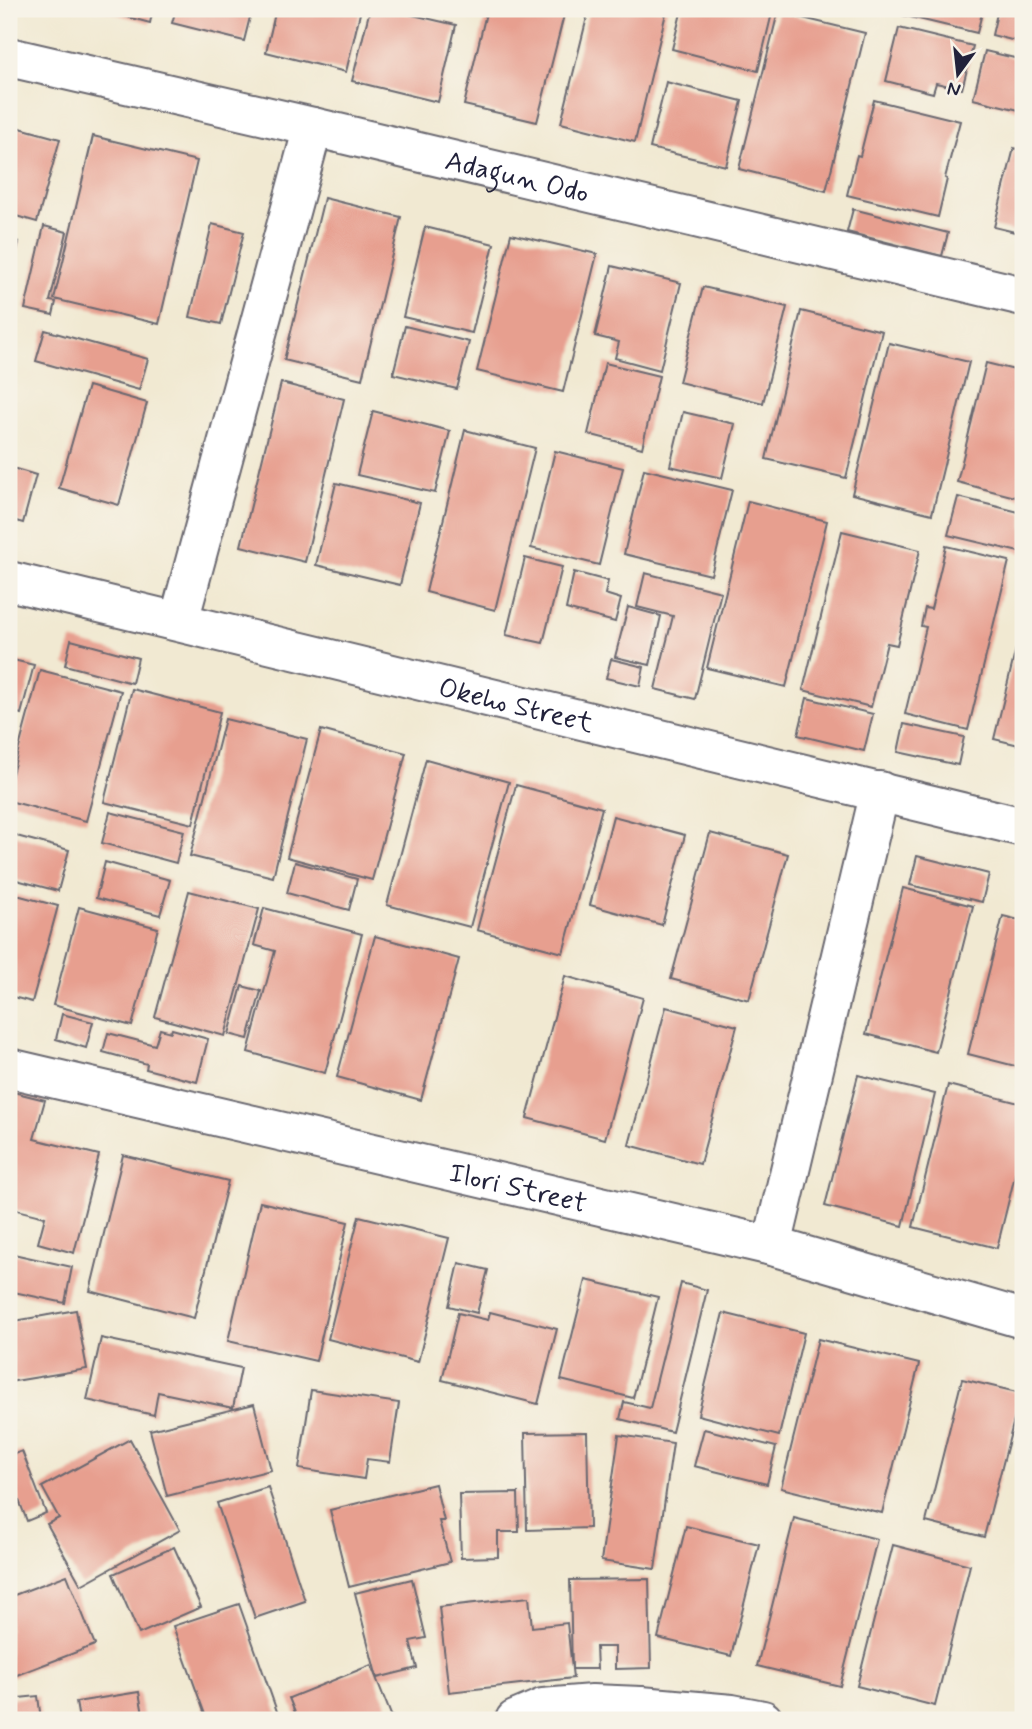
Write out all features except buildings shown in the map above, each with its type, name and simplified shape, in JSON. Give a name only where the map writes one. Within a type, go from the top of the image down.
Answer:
[{"type":"street","name":"Adagun Odo","points":[[9,57],[1023,296]]},
{"type":"street","points":[[179,621],[313,127]]},
{"type":"street","name":"Okeho Street","points":[[9,581],[1023,827]]},
{"type":"street","points":[[772,1246],[880,791]]},
{"type":"street","name":"Ilori Street","points":[[9,1068],[772,1246],[1023,1319]]},
{"type":"street","points":[[515,1720],[543,1708],[592,1704],[732,1714],[763,1720]]}]
